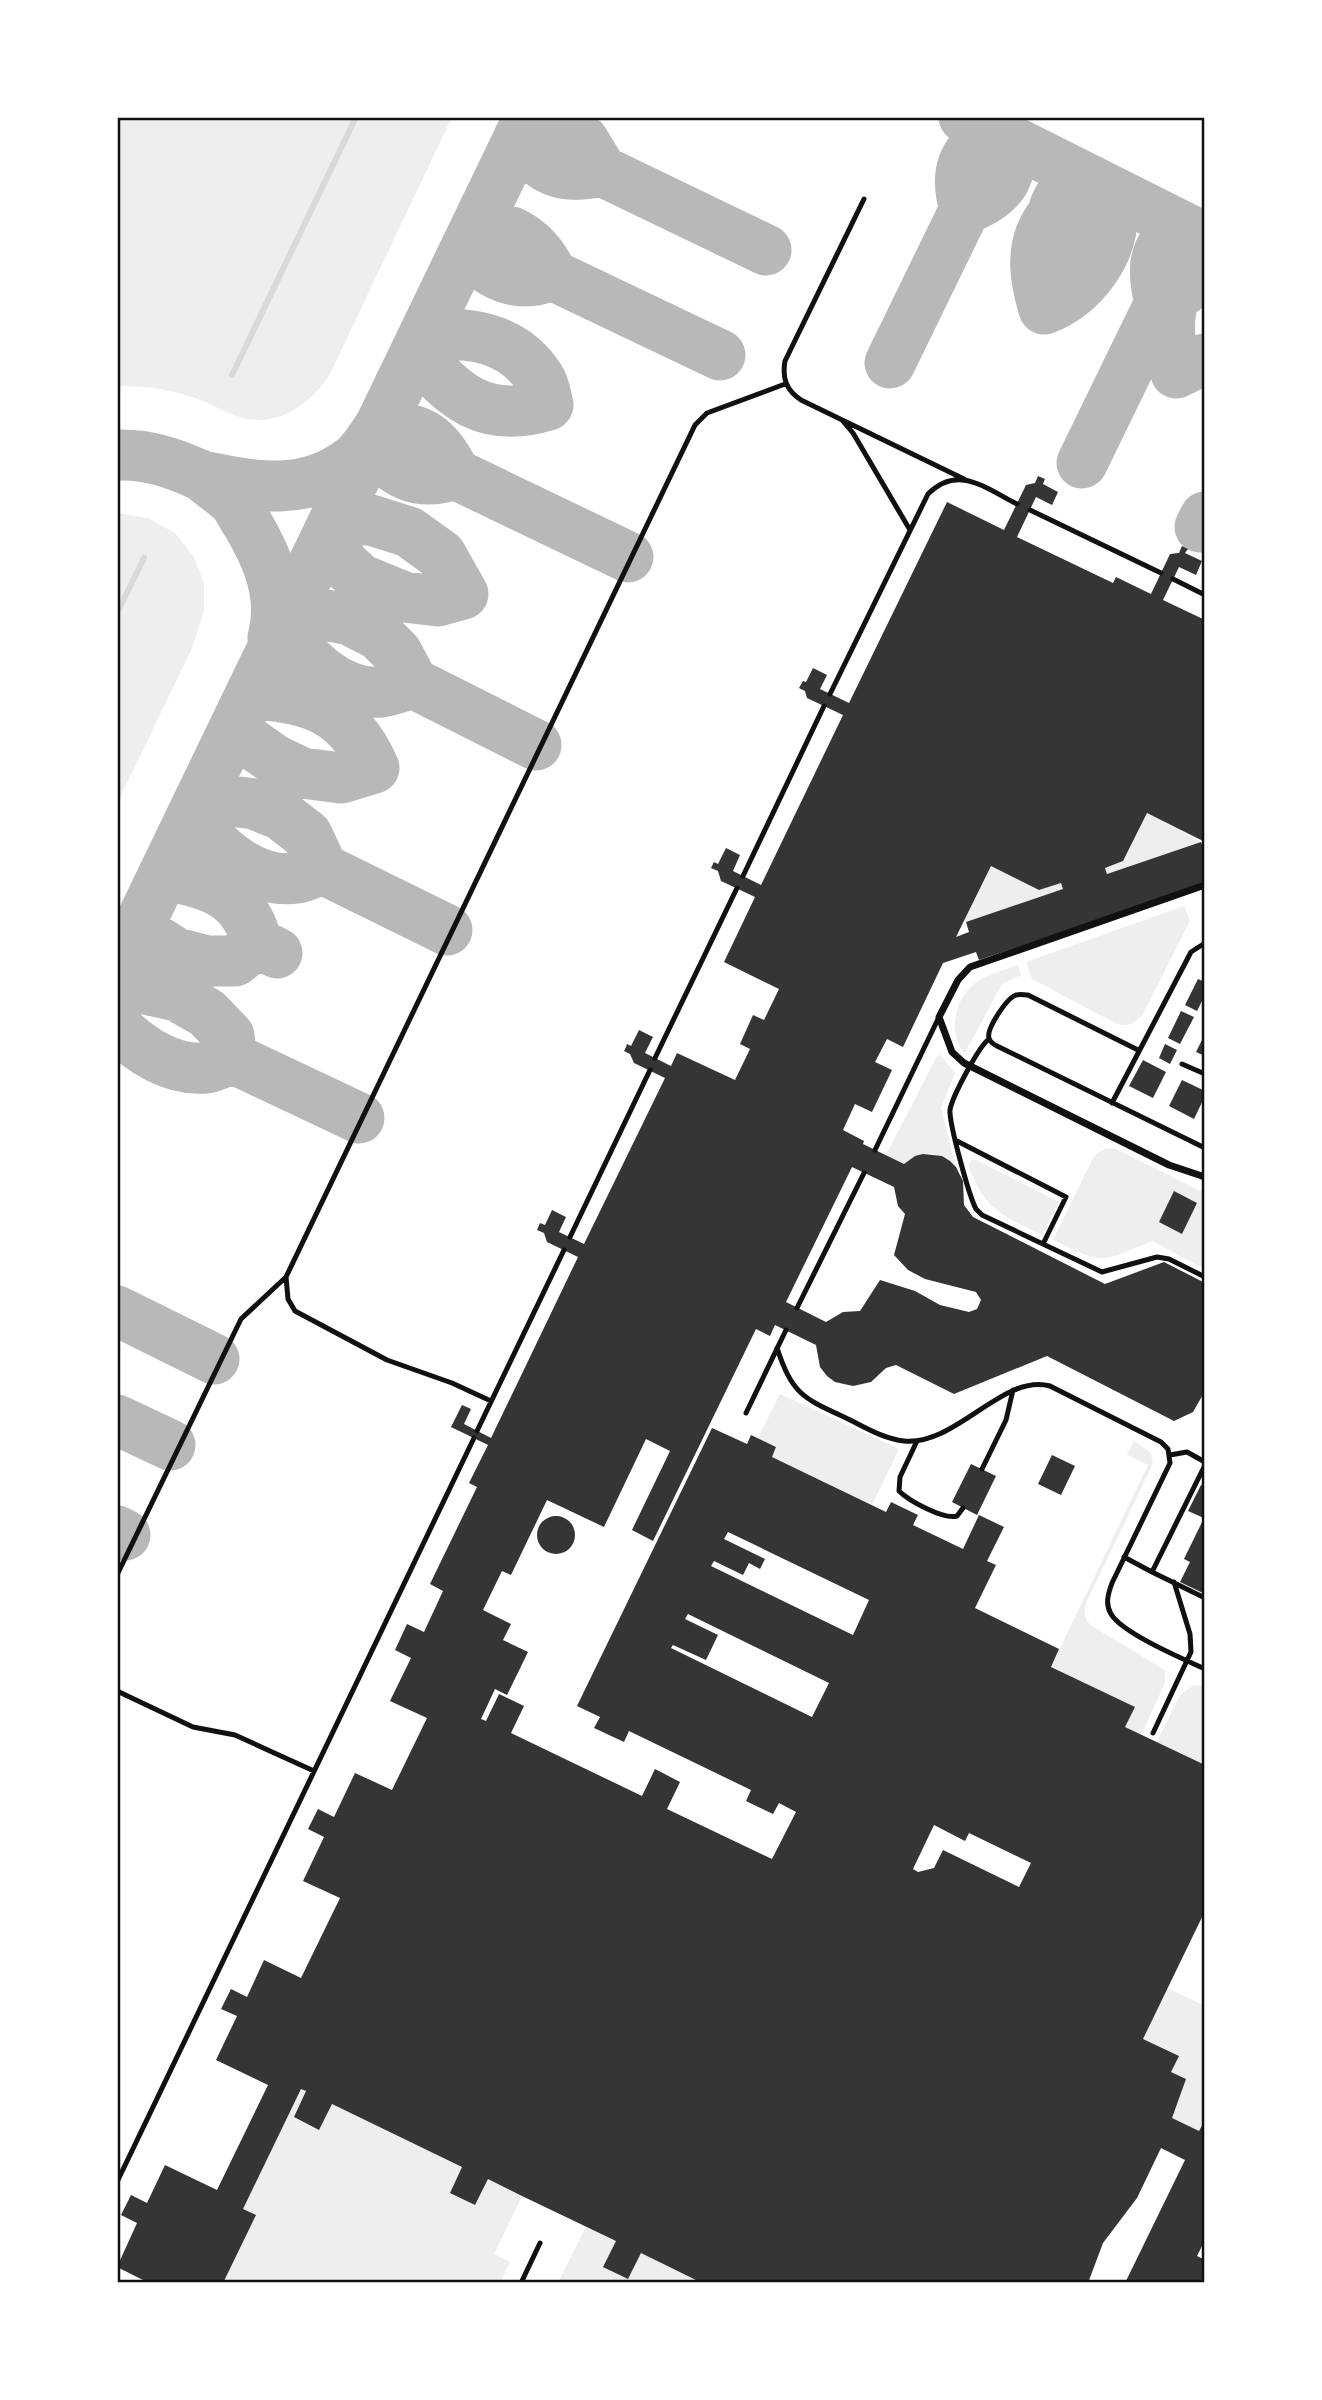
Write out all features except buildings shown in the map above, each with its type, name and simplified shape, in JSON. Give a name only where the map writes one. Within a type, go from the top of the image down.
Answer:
[{"type":"street","points":[[1205,885],[970,967],[958,980],[939,1017],[953,1052],[970,1067],[1169,1165],[1205,1177]]},
{"type":"lane","points":[[864,199],[785,361],[785,384],[794,395],[1017,503]]},
{"type":"lane","points":[[117,1575],[241,1319],[286,1277],[695,425],[707,413],[785,384]]},
{"type":"lane","points":[[838,417],[853,433],[910,530]]},
{"type":"lane","points":[[830,694],[928,494],[939,483],[964,479]]},
{"type":"lane","points":[[1030,510],[1161,573]]},
{"type":"lane","points":[[1173,579],[1205,594]]},
{"type":"lane","points":[[743,876],[824,706]]},
{"type":"lane","points":[[656,1058],[737,888]]},
{"type":"lane","points":[[1112,1103],[1191,952],[1205,943]]},
{"type":"lane","points":[[989,1039],[990,1027],[1007,1001],[1019,994],[1028,995],[1138,1051]]},
{"type":"lane","points":[[876,1150],[939,1017]]},
{"type":"lane","points":[[989,1039],[984,1042],[970,1067],[950,1112],[976,1209],[982,1215],[1102,1272],[1157,1257],[1169,1259],[1205,1277]]},
{"type":"lane","points":[[989,1039],[997,1046],[1205,1148]]},
{"type":"lane","points":[[1182,1063],[1205,1074]]},
{"type":"lane","points":[[570,1237],[650,1070]]},
{"type":"lane","points":[[957,1142],[1066,1196],[1043,1244]]},
{"type":"lane","points":[[797,1308],[864,1173]]},
{"type":"lane","points":[[477,1431],[564,1250]]},
{"type":"lane","points":[[286,1277],[288,1298],[295,1311],[387,1360],[452,1383],[491,1401]]},
{"type":"lane","points":[[746,1413],[786,1330]]},
{"type":"lane","points":[[777,1348],[798,1392],[812,1402],[889,1438],[918,1441],[944,1432],[1013,1390],[1032,1383],[1051,1386],[1161,1442],[1170,1455],[1170,1463],[1124,1557],[1108,1594],[1108,1606],[1112,1616],[1123,1627],[1205,1669]]},
{"type":"lane","points":[[982,1469],[1006,1420],[1013,1390]]},
{"type":"lane","points":[[117,2182],[474,1438]]},
{"type":"lane","points":[[918,1441],[900,1477],[899,1491],[945,1516],[957,1516],[963,1508]]},
{"type":"lane","points":[[1152,1572],[1205,1464],[1187,1452],[1170,1455]]},
{"type":"lane","points":[[1124,1557],[1205,1598]]},
{"type":"lane","points":[[1153,1733],[1191,1652],[1190,1634],[1174,1583]]},
{"type":"lane","points":[[117,1691],[193,1727],[241,1737],[314,1771]]},
{"type":"lane","points":[[521,2283],[540,2244]]},
{"type":"shaded area","points":[[117,117],[452,117],[329,376],[312,396],[292,411],[269,419],[242,418],[183,394],[117,386]]},
{"type":"shaded area","points":[[117,513],[148,518],[175,533],[194,557],[204,583],[204,611],[192,648],[117,804]]},
{"type":"shaded area","points":[[1147,813],[1201,842],[1107,874],[1105,868],[1123,861]]},
{"type":"shaded area","points":[[991,866],[1039,890],[1061,883],[1063,889],[966,922],[964,921]]},
{"type":"shaded area","points":[[1184,906],[1190,921],[1143,1014],[1134,1023],[1115,1023],[1032,979],[1026,962]]},
{"type":"shaded area","points":[[1018,965],[1021,975],[1002,984],[966,1051],[963,1052],[958,1042],[955,1022],[965,993],[981,979]]},
{"type":"shaded area","points":[[940,1055],[955,1073],[941,1108],[956,1167],[944,1158],[930,1154],[917,1156],[904,1164],[886,1155],[937,1056]]},
{"type":"shaded area","points":[[1107,1148],[1116,1149],[1205,1193],[1205,1269],[1152,1241],[1121,1254],[1102,1258],[1083,1254],[1053,1240],[1092,1160],[1097,1153]]},
{"type":"shaded area","points":[[971,1160],[976,1160],[1059,1202],[1042,1235],[1007,1217],[990,1204],[976,1184],[970,1170]]},
{"type":"shaded area","points":[[780,1394],[899,1449],[872,1505],[772,1457],[776,1447],[758,1438]]},
{"type":"shaded area","points":[[1134,1441],[1151,1453],[1153,1464],[1087,1601],[1085,1611],[1087,1621],[1092,1626],[1165,1670],[1165,1683],[1141,1735],[1125,1727],[1134,1707],[1051,1667],[1148,1465],[1127,1455]]},
{"type":"shaded area","points":[[1194,1685],[1205,1686],[1205,1765],[1157,1742],[1180,1695]]},
{"type":"shaded area","points":[[1167,1988],[1205,2006],[1205,2120],[1199,2131],[1172,2118],[1185,2079],[1171,2072],[1179,2056],[1143,2039]]},
{"type":"shaded area","points":[[301,2089],[306,2091],[294,2118],[319,2129],[332,2104],[462,2167],[450,2193],[475,2205],[488,2179],[522,2196],[494,2254],[510,2262],[500,2283],[223,2283],[243,2209]]},
{"type":"shaded area","points":[[586,2227],[616,2241],[603,2267],[628,2279],[641,2253],[702,2283],[558,2283]]},
{"type":"waterway","points":[[232,375],[356,117]]},
{"type":"waterway","points":[[117,613],[144,558]]},
{"type":"taxiway","points":[[117,971],[529,117]]},
{"type":"taxiway","points":[[964,117],[1205,238]]},
{"type":"taxiway","points":[[525,125],[544,123],[565,128],[583,140],[602,171],[766,250]]},
{"type":"taxiway","points":[[965,209],[960,185],[963,165],[973,148],[991,131]]},
{"type":"taxiway","points":[[519,137],[544,166],[564,173],[588,174],[602,171]]},
{"type":"taxiway","points":[[890,363],[965,209],[988,197],[1003,182],[1009,163],[1004,137]]},
{"type":"taxiway","points":[[1079,175],[1062,193],[1054,209],[1052,218],[1052,228],[1056,252],[1077,246],[1099,215],[1100,200],[1090,180],[1058,207],[1048,221],[1036,251],[1038,287],[1044,309],[1071,294],[1083,283],[1102,256],[1111,226],[1112,207],[1106,189]]},
{"type":"taxiway","points":[[1175,297],[1160,303],[1156,260],[1165,242],[1183,227]]},
{"type":"taxiway","points":[[474,231],[494,228],[515,234],[537,251],[552,275],[720,355]]},
{"type":"taxiway","points":[[1204,238],[1199,271],[1175,298],[1170,325],[1176,373],[1205,359]]},
{"type":"taxiway","points":[[466,247],[484,265],[504,277],[527,281],[552,275]]},
{"type":"taxiway","points":[[1082,463],[1160,303]]},
{"type":"taxiway","points":[[416,351],[444,382],[473,403],[489,409],[507,411],[548,405],[540,379],[517,354],[503,346],[473,336],[424,335]]},
{"type":"taxiway","points":[[273,638],[277,607],[275,592],[261,550],[234,502],[202,476],[261,486],[317,480],[357,457],[380,426],[406,428],[426,436],[442,451],[455,474],[429,479],[408,475],[389,464],[371,445]]},
{"type":"taxiway","points":[[117,455],[161,460],[202,476]]},
{"type":"taxiway","points":[[455,474],[628,557]]},
{"type":"taxiway","points":[[1200,527],[1205,517]]},
{"type":"taxiway","points":[[325,540],[360,579],[404,597],[438,601],[463,594],[441,555],[409,532],[371,520],[336,518]]},
{"type":"taxiway","points":[[289,615],[317,613],[350,620],[379,635],[397,653],[413,683],[536,745]]},
{"type":"taxiway","points":[[281,631],[325,674],[351,688],[381,692],[413,683]]},
{"type":"taxiway","points":[[236,726],[248,741],[275,760],[302,773],[341,778],[374,768],[353,732],[326,710],[292,699],[251,694]]},
{"type":"taxiway","points":[[201,797],[254,804],[281,815],[307,835],[323,869],[447,930]]},
{"type":"taxiway","points":[[190,820],[225,853],[265,876],[297,878],[323,869]]},
{"type":"taxiway","points":[[164,875],[196,882],[223,893],[243,912],[257,943],[277,953]]},
{"type":"taxiway","points":[[140,924],[151,937],[176,953],[207,961],[235,961],[257,943]]},
{"type":"taxiway","points":[[117,990],[141,988],[177,996],[207,1013],[229,1036],[232,1058],[359,1118]]},
{"type":"taxiway","points":[[117,1027],[146,1051],[181,1066],[206,1068],[232,1058]]},
{"type":"taxiway","points":[[117,1311],[214,1359]]},
{"type":"taxiway","points":[[117,1420],[170,1445]]},
{"type":"taxiway","points":[[117,1531],[125,1535]]}]
